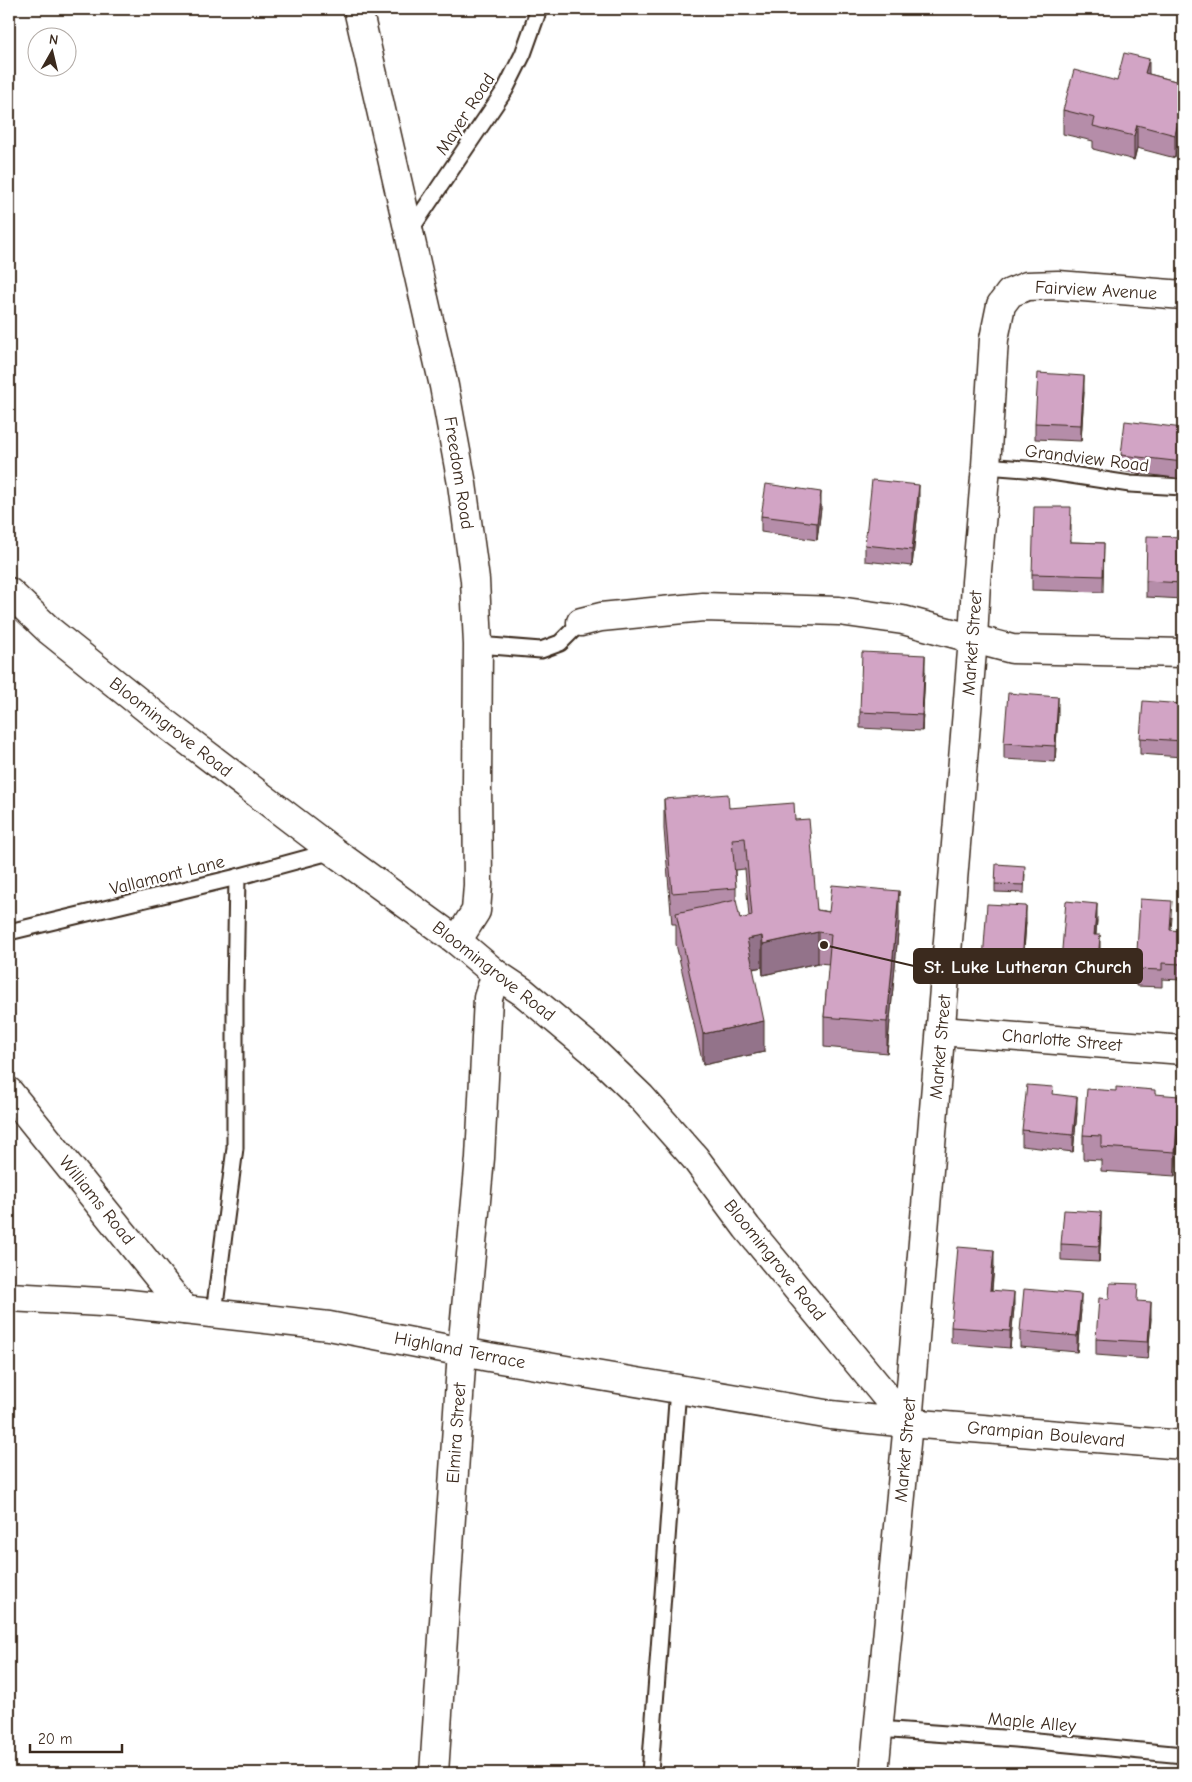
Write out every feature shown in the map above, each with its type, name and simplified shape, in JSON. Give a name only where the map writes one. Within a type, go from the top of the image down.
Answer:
[{"type":"street","name":"Freedom Road","points":[[358,9],[442,376],[462,484],[475,580],[478,645],[478,885],[476,911],[457,941]]},
{"type":"street","name":"Fairview Avenue","points":[[1010,293],[1027,286],[1058,285],[1183,295]]},
{"type":"street","name":"Market Street","points":[[874,1773],[908,1424],[942,1031],[986,466],[994,339],[1001,305],[1010,293]]},
{"type":"street","name":"Bloomingrove Road","points":[[9,592],[50,631],[166,724],[333,851],[457,941],[496,974],[523,992],[641,1096],[695,1158],[747,1228],[908,1424]]},
{"type":"street","points":[[581,622],[602,617],[703,607],[839,611],[903,620],[1012,649],[1183,654]]},
{"type":"street","name":"Elmira Street","points":[[434,1773],[462,1351],[480,1158],[488,998],[496,974]]},
{"type":"street","name":"Charlotte Street","points":[[942,1031],[1183,1050]]},
{"type":"street","name":"Williams Road","points":[[9,1092],[185,1310]]},
{"type":"street","name":"Highland Terrace","points":[[9,1296],[120,1303],[329,1326],[831,1415],[908,1424]]},
{"type":"street","name":"Grampian Boulevard","points":[[908,1424],[1183,1445]]},
{"type":"lane","name":"Mayer Road","points":[[409,232],[505,90],[523,54],[539,9]]},
{"type":"lane","name":"Grandview Road","points":[[986,466],[1038,470],[1130,484],[1183,487]]},
{"type":"lane","points":[[478,645],[541,650],[560,643],[581,622]]},
{"type":"lane","name":"Vallamont Lane","points":[[9,932],[237,877],[333,851]]},
{"type":"lane","points":[[214,1313],[235,1148],[237,877]]},
{"type":"lane","points":[[650,1773],[678,1388]]},
{"type":"lane","name":"Maple Alley","points":[[878,1729],[1016,1739],[1183,1755]]},
{"type":"building","points":[[1124,53],[1149,59],[1145,73],[1183,83],[1183,102],[1175,135],[1137,125],[1134,136],[1093,126],[1095,118],[1063,110],[1074,70],[1117,81]]},
{"type":"building","points":[[1038,373],[1084,376],[1081,425],[1035,423]]},
{"type":"building","points":[[1125,421],[1183,428],[1183,462],[1121,455]]},
{"type":"building","points":[[872,480],[919,485],[912,550],[865,545]]},
{"type":"building","points":[[766,484],[821,492],[817,523],[761,516]]},
{"type":"building","points":[[1034,507],[1071,507],[1070,542],[1104,543],[1103,576],[1032,574]]},
{"type":"building","points":[[1147,536],[1183,537],[1183,583],[1146,581]]},
{"type":"building","points":[[862,652],[925,655],[922,715],[860,712]]},
{"type":"building","points":[[1008,693],[1058,697],[1055,746],[1004,743]]},
{"type":"building","points":[[1143,701],[1183,704],[1182,741],[1140,738]]},
{"type":"building","points":[[728,794],[729,808],[794,803],[795,820],[809,819],[817,910],[829,912],[832,885],[899,891],[887,1022],[824,1017],[831,934],[818,932],[763,944],[762,936],[747,939],[764,1021],[703,1034],[676,913],[736,900],[740,919],[752,916],[745,838],[732,839],[736,888],[672,893],[664,799]]},
{"type":"building","points":[[996,864],[1025,866],[1024,885],[995,884]]},
{"type":"building","points":[[1140,899],[1172,901],[1170,930],[1182,931],[1181,964],[1162,963],[1162,970],[1136,969]]},
{"type":"building","points":[[1066,901],[1097,904],[1094,935],[1100,935],[1098,964],[1061,961]]},
{"type":"building","points":[[987,904],[1026,906],[1022,962],[983,960]]},
{"type":"building","points":[[1027,1085],[1053,1087],[1052,1094],[1077,1097],[1073,1135],[1022,1130]]},
{"type":"building","points":[[1116,1087],[1155,1090],[1155,1094],[1179,1096],[1175,1152],[1101,1147],[1101,1136],[1083,1135],[1087,1089],[1116,1091]]},
{"type":"building","points":[[1064,1210],[1101,1212],[1099,1246],[1061,1244]]},
{"type":"building","points":[[958,1247],[994,1250],[990,1290],[1014,1292],[1010,1331],[951,1327]]},
{"type":"building","points":[[1110,1283],[1138,1284],[1137,1301],[1151,1302],[1148,1342],[1096,1339],[1099,1298],[1109,1299]]},
{"type":"building","points":[[1024,1289],[1081,1294],[1077,1336],[1020,1331]]},
{"type":"place","name":"St. Luke Lutheran Church","points":[[824,945]]}]
